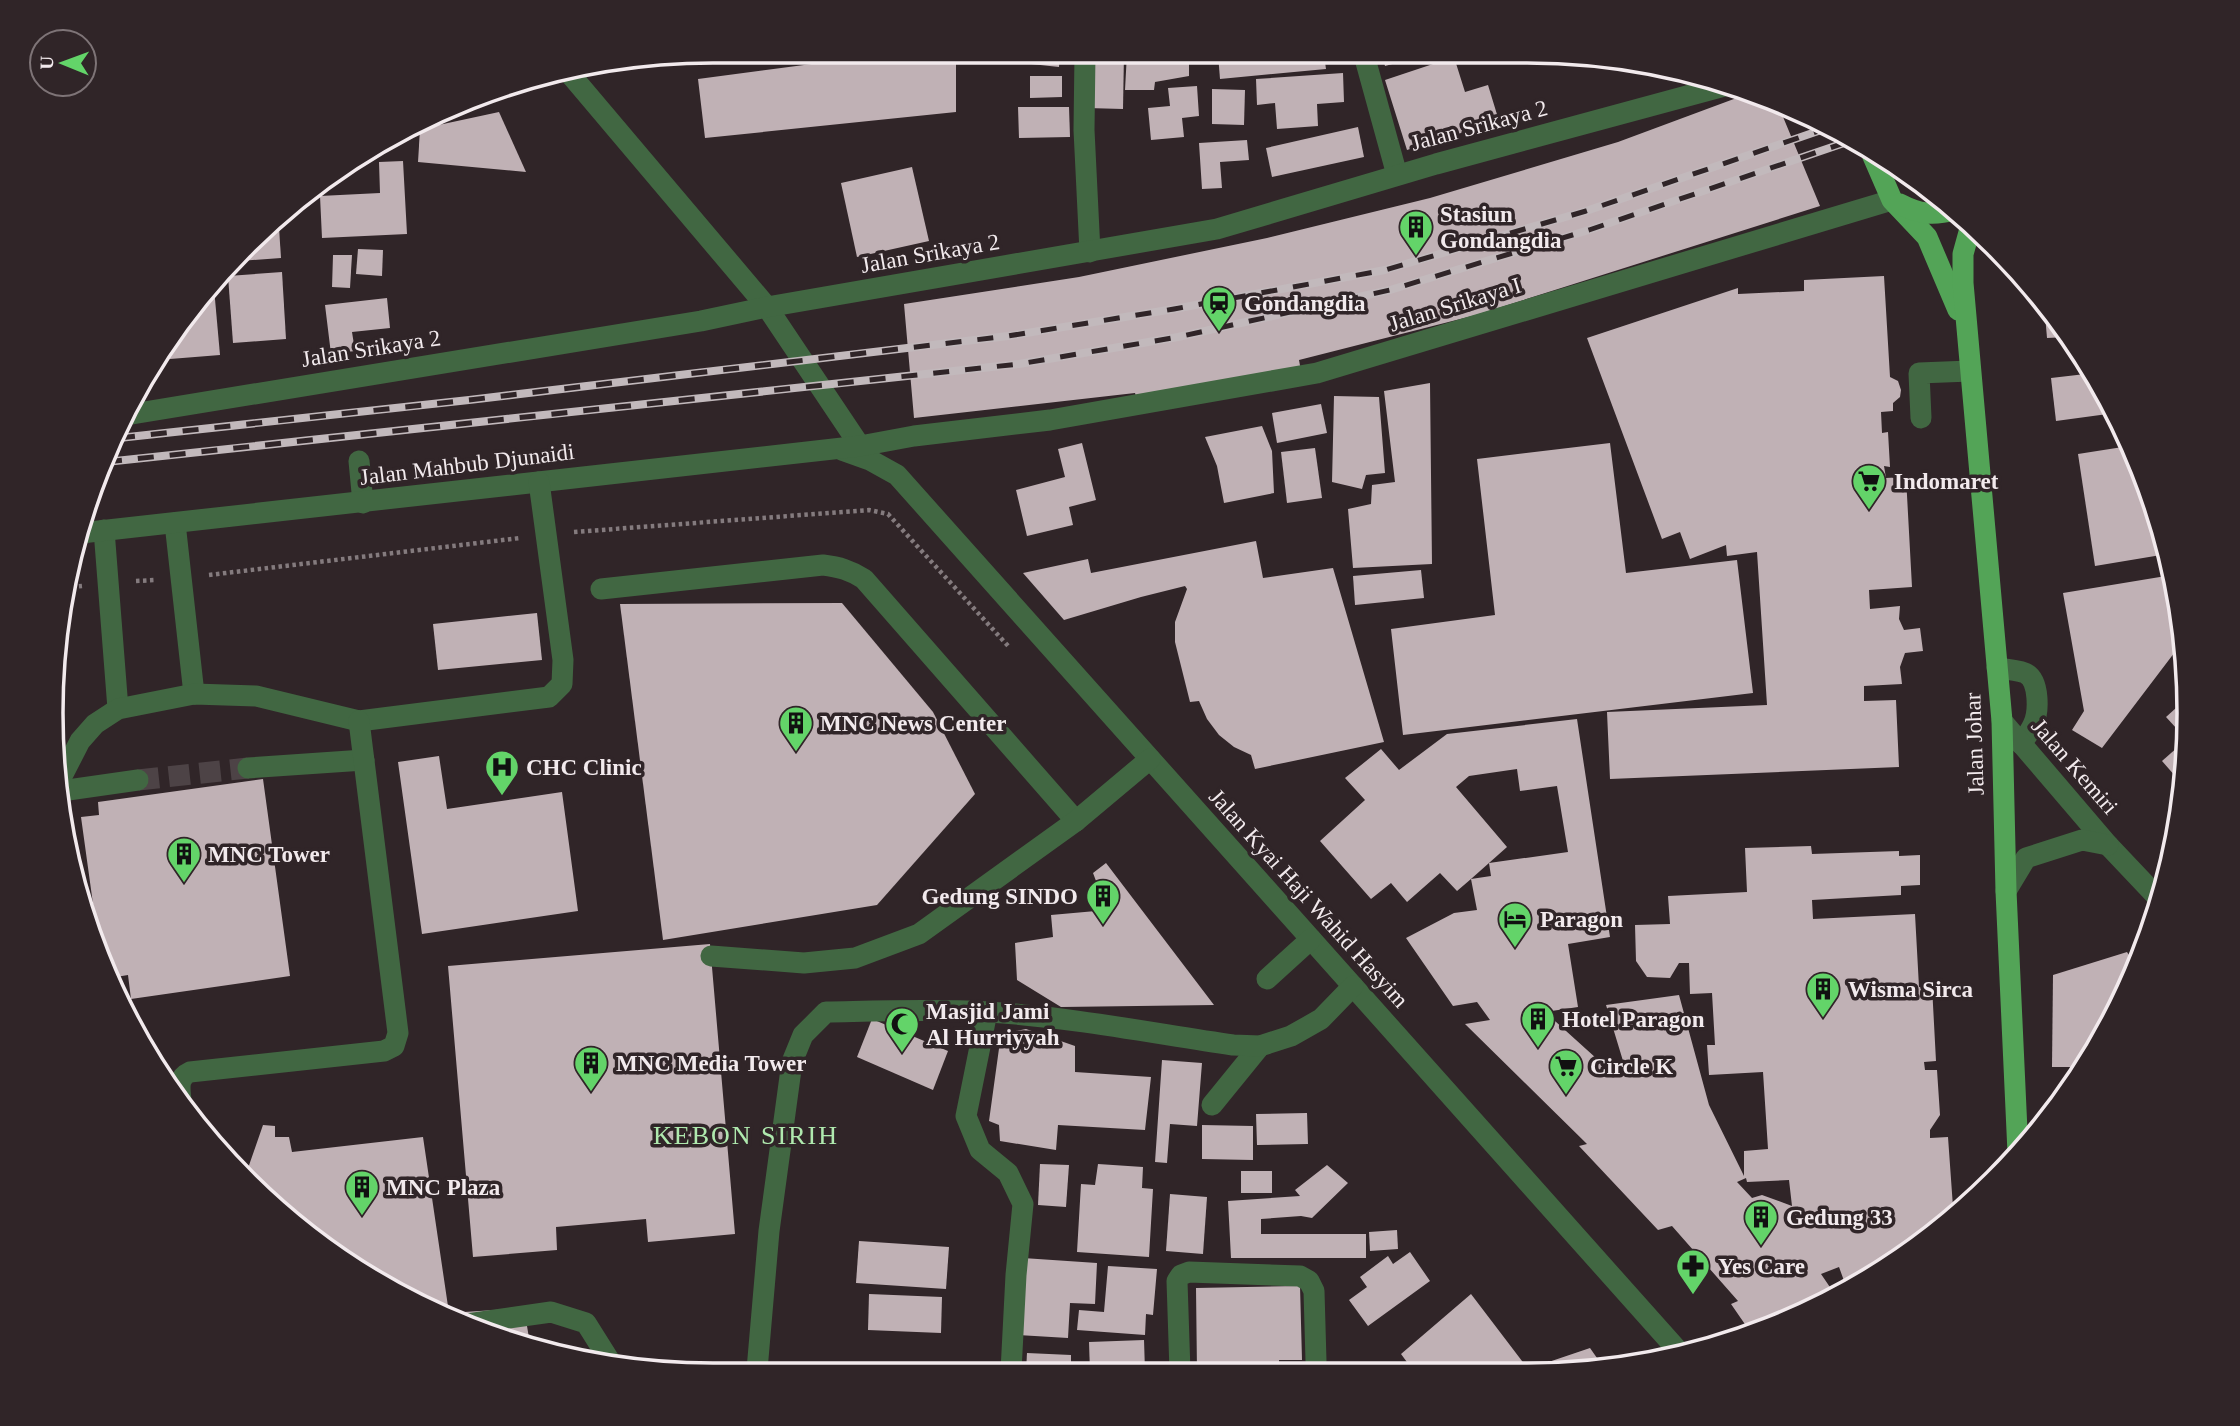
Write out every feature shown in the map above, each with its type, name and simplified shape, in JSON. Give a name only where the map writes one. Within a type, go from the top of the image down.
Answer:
[{"type":"main road","name":"Jalan Johar","points":[[1877,166],[1892,200],[1927,237],[1949,285],[1967,335]]},
{"type":"main road","points":[[1892,200],[1919,214],[1943,213]]},
{"type":"main road","name":"Jalan Johar","points":[[1968,235],[1963,254],[1967,335],[2002,721],[2006,891],[2017,1140]]},
{"type":"street","points":[[1085,63],[1084,130],[1090,252]]},
{"type":"street","points":[[1366,63],[1397,175]]},
{"type":"street","points":[[573,78],[767,307],[860,446]]},
{"type":"street","name":"Jalan Srikaya 2","points":[[137,413],[674,326],[767,307],[1217,229],[1397,175],[1711,90]]},
{"type":"street","name":"Jalan Srikaya I","points":[[860,446],[914,436],[1050,420],[1317,373],[1892,200]]},
{"type":"street","points":[[1921,418],[1919,373],[1970,371]]},
{"type":"street","points":[[897,475],[897,455],[914,436]]},
{"type":"street","name":"Jalan Mahbub Djunaidi","points":[[89,532],[860,446]]},
{"type":"street","points":[[837,449],[858,454],[897,475]]},
{"type":"street","points":[[359,461],[363,503]]},
{"type":"street","name":"Jalan Kyai Haji Wahid Hasyim","points":[[897,475],[1674,1346]]},
{"type":"street","points":[[65,769],[80,741],[95,724],[118,709],[194,694],[256,696],[359,721],[549,697],[562,684],[563,660],[539,482]]},
{"type":"street","points":[[175,523],[194,694]]},
{"type":"street","points":[[104,530],[118,709]]},
{"type":"street","points":[[601,589],[823,565],[852,572],[864,579],[1076,821]]},
{"type":"street","points":[[1997,668],[2024,673],[2030,677],[2034,686],[2037,710],[2035,720],[2021,744]]},
{"type":"street","points":[[179,1083],[184,1075],[190,1072],[384,1051],[394,1046],[398,1033],[359,721]]},
{"type":"street","name":"Jalan Kemiri","points":[[2002,721],[2108,845],[2152,891]]},
{"type":"street","points":[[711,956],[804,963],[855,958],[919,934],[1076,821],[1150,759]]},
{"type":"street","points":[[248,768],[364,760]]},
{"type":"street","points":[[68,790],[138,780]]},
{"type":"street","name":"Jalan Kemiri","points":[[2006,891],[2026,858],[2082,840],[2108,845]]},
{"type":"street","points":[[1267,979],[1311,939]]},
{"type":"street","points":[[758,1363],[772,1205],[792,1062],[803,1035],[827,1012],[987,1012],[1054,1018],[1233,1045],[1260,1045],[1291,1035],[1321,1019],[1353,986]]},
{"type":"street","points":[[987,1012],[967,1116],[980,1150],[1008,1173],[1023,1204],[1011,1363]]},
{"type":"street","points":[[1212,1105],[1260,1045]]},
{"type":"street","points":[[1180,1363],[1177,1281],[1181,1275],[1189,1272],[1300,1276],[1309,1281],[1314,1291],[1316,1362]]},
{"type":"street","points":[[484,1321],[551,1311],[586,1323],[605,1354]]},
{"type":"path","points":[[75,587],[182,578],[546,535],[869,510],[888,514],[1017,655]]},
{"type":"building","points":[[819,63],[956,63],[956,112],[705,138],[698,79]]},
{"type":"building","points":[[1031,63],[1059,63],[1059,67]]},
{"type":"building","points":[[1089,63],[1124,63],[1123,109],[1087,108]]},
{"type":"building","points":[[1126,63],[1189,63],[1189,76],[1155,82],[1154,90],[1125,90]]},
{"type":"building","points":[[1219,63],[1325,63],[1326,69],[1220,79]]},
{"type":"building","points":[[1436,63],[1456,63],[1465,92],[1488,85],[1499,121],[1407,150],[1385,80]]},
{"type":"building","points":[[1343,73],[1344,102],[1317,104],[1318,126],[1277,129],[1275,103],[1257,105],[1256,79]]},
{"type":"building","points":[[1030,76],[1062,76],[1062,97],[1030,98]]},
{"type":"building","points":[[1197,86],[1199,116],[1182,118],[1184,137],[1151,140],[1148,108],[1170,106],[1168,88]]},
{"type":"building","points":[[1212,89],[1245,90],[1244,125],[1212,124]]},
{"type":"building","name":"Stasiun Gondangdia","points":[[1738,98],[1782,115],[1820,206],[1476,315],[1299,360],[1301,371],[1138,403],[1135,393],[914,418],[904,304],[1079,277],[1267,238],[1430,198],[1618,142]]},
{"type":"building","points":[[1018,107],[1069,107],[1070,137],[1019,138]]},
{"type":"building","points":[[499,112],[526,172],[418,162],[420,133],[435,126]]},
{"type":"building","points":[[1358,127],[1364,157],[1272,177],[1266,148]]},
{"type":"building","points":[[1247,140],[1249,160],[1220,162],[1222,188],[1202,189],[1199,143]]},
{"type":"building","points":[[403,161],[407,234],[322,238],[320,196],[380,193],[379,162]]},
{"type":"building","points":[[912,167],[929,241],[857,257],[841,183]]},
{"type":"building","points":[[279,229],[281,258],[246,261]]},
{"type":"building","points":[[358,249],[383,250],[382,276],[356,274]]},
{"type":"building","points":[[333,255],[352,255],[350,288],[332,287]]},
{"type":"building","points":[[282,272],[286,339],[233,343],[228,279],[232,276]]},
{"type":"building","points":[[1884,276],[1890,377],[1898,381],[1901,390],[1900,397],[1893,403],[1893,411],[1881,412],[1882,433],[1888,432],[1890,467],[1884,466],[1886,478],[1906,477],[1912,587],[1869,590],[1870,609],[1900,606],[1899,619],[1904,630],[1920,628],[1923,651],[1905,653],[1900,667],[1902,684],[1864,686],[1864,701],[1896,700],[1899,767],[1610,779],[1607,712],[1767,705],[1757,552],[1727,556],[1726,545],[1690,559],[1680,532],[1662,539],[1587,338],[1738,288],[1738,294],[1804,291],[1804,280]]},
{"type":"building","points":[[215,295],[220,355],[170,359],[197,317]]},
{"type":"building","points":[[387,298],[390,328],[352,332],[355,351],[331,354],[325,305]]},
{"type":"building","points":[[2046,321],[2057,338],[2047,338]]},
{"type":"building","points":[[2081,374],[2104,414],[2056,421],[2051,378]]},
{"type":"building","points":[[1430,383],[1432,564],[1353,568],[1348,509],[1371,504],[1372,485],[1395,482],[1384,391]]},
{"type":"building","points":[[1334,396],[1379,397],[1385,473],[1366,475],[1362,489],[1332,482]]},
{"type":"building","points":[[1321,404],[1327,433],[1277,443],[1272,413]]},
{"type":"building","points":[[1262,426],[1272,451],[1274,493],[1224,503],[1217,466],[1205,437]]},
{"type":"building","points":[[1082,443],[1096,500],[1069,507],[1073,525],[1027,536],[1016,490],[1065,477],[1058,449]]},
{"type":"building","points":[[1610,443],[1626,573],[1737,560],[1753,693],[1403,735],[1391,629],[1495,615],[1477,459]]},
{"type":"building","points":[[2120,447],[2143,504],[2158,556],[2095,566],[2078,454]]},
{"type":"building","points":[[1315,448],[1322,498],[1287,503],[1281,452]]},
{"type":"building","points":[[1256,541],[1263,578],[1333,568],[1384,742],[1255,769],[1251,755],[1234,747],[1219,735],[1207,719],[1199,701],[1190,702],[1175,642],[1175,622],[1187,589],[1185,586],[1064,620],[1023,573],[1088,559],[1091,573]]},
{"type":"building","points":[[1421,570],[1424,598],[1355,605],[1353,576]]},
{"type":"building","points":[[2163,577],[2174,653],[2102,748],[2072,730],[2084,711],[2063,593]]},
{"type":"building","name":"MNC News Center","points":[[842,603],[933,712],[975,794],[877,905],[663,940],[620,604]]},
{"type":"building","points":[[537,613],[542,660],[438,670],[433,624]]},
{"type":"building","points":[[2177,707],[2177,729],[2166,717]]},
{"type":"building","points":[[1577,719],[1610,937],[1568,944],[1578,1007],[1545,1012],[1617,1077],[1627,1074],[1606,1005],[1679,995],[1709,1105],[1744,1176],[1744,1151],[1768,1149],[1763,1072],[1709,1075],[1707,1045],[1715,1045],[1712,993],[1690,994],[1689,963],[1679,963],[1670,978],[1647,977],[1636,961],[1635,925],[1670,924],[1668,896],[1747,892],[1745,848],[1811,846],[1812,854],[1899,851],[1899,856],[1920,855],[1920,885],[1901,886],[1901,895],[1812,900],[1813,919],[1915,914],[1919,987],[1932,986],[1936,1061],[1924,1062],[1925,1070],[1937,1070],[1940,1115],[1930,1130],[1930,1138],[1948,1137],[1953,1205],[1923,1229],[1852,1276],[1844,1280],[1839,1267],[1821,1274],[1830,1287],[1746,1325],[1731,1304],[1738,1301],[1672,1226],[1658,1230],[1579,1146],[1587,1144],[1465,1024],[1490,1020],[1477,1002],[1453,1006],[1406,938],[1454,913],[1477,910],[1471,879],[1457,891],[1440,873],[1407,902],[1391,883],[1371,899],[1320,841],[1365,800],[1345,778],[1381,749],[1399,770],[1447,734]],"holes":[[[1517,769],[1520,791],[1557,786],[1568,852],[1489,863],[1507,847],[1456,787],[1469,776]],[[1489,863],[1491,876],[1471,879]],[[1746,1178],[1747,1182],[1789,1180],[1792,1206],[1762,1195],[1752,1198],[1737,1182]],[[1799,1209],[1820,1219],[1805,1224]]]},
{"type":"building","points":[[2176,749],[2174,774],[2162,761]]},
{"type":"building","points":[[439,756],[447,809],[562,792],[578,911],[422,934],[398,762]]},
{"type":"building","name":"MNC Tower","points":[[263,779],[290,976],[131,999],[128,975],[119,977],[94,912],[81,817],[99,815],[98,802]]},
{"type":"building","name":"Gedung SINDO","points":[[1106,863],[1214,1005],[1061,1007],[1017,980],[1015,943],[1053,937],[1051,915],[1107,910],[1093,873]]},
{"type":"building","name":"MNC Media Tower","points":[[710,944],[735,1234],[648,1242],[646,1219],[556,1227],[557,1250],[473,1257],[448,966]]},
{"type":"building","points":[[2127,952],[2130,957],[2090,1038],[2071,1067],[2052,1067],[2053,975]]},
{"type":"building","name":"Masjid Jami Al Hurriyyah","points":[[872,1019],[948,1051],[933,1090],[857,1057]]},
{"type":"building","points":[[1026,1029],[1075,1046],[1075,1072],[1151,1077],[1145,1130],[1058,1125],[1056,1150],[1000,1141],[999,1125],[989,1121],[1001,1034]]},
{"type":"building","points":[[1162,1060],[1202,1063],[1197,1126],[1170,1124],[1167,1163],[1155,1162]]},
{"type":"building","points":[[1307,1113],[1308,1144],[1257,1145],[1256,1114]]},
{"type":"building","name":"MNC Plaza","points":[[263,1125],[275,1126],[275,1137],[289,1137],[292,1152],[423,1137],[448,1306],[388,1276],[317,1229],[248,1168]]},
{"type":"building","points":[[1202,1125],[1253,1126],[1253,1160],[1202,1159]]},
{"type":"building","points":[[1040,1164],[1069,1165],[1066,1207],[1038,1205]]},
{"type":"building","points":[[1098,1164],[1143,1167],[1142,1188],[1153,1189],[1149,1257],[1077,1252],[1081,1184],[1095,1185]]},
{"type":"building","points":[[1327,1165],[1348,1183],[1312,1218],[1301,1216],[1261,1219],[1261,1234],[1366,1234],[1366,1258],[1231,1258],[1228,1201],[1300,1196],[1295,1190]]},
{"type":"building","points":[[1241,1171],[1272,1171],[1272,1193],[1241,1193]]},
{"type":"building","points":[[1170,1194],[1207,1197],[1203,1254],[1166,1251]]},
{"type":"building","points":[[1397,1230],[1398,1249],[1370,1251],[1369,1232]]},
{"type":"building","points":[[859,1241],[949,1247],[946,1289],[856,1283]]},
{"type":"building","points":[[1410,1252],[1430,1281],[1368,1326],[1349,1300],[1367,1287],[1360,1277],[1388,1256],[1393,1264]]},
{"type":"building","points":[[1023,1258],[1097,1263],[1095,1304],[1070,1303],[1068,1338],[1018,1335]]},
{"type":"building","points":[[1108,1266],[1157,1269],[1153,1315],[1146,1314],[1145,1335],[1077,1330],[1079,1310],[1104,1312]]},
{"type":"building","points":[[1300,1286],[1302,1360],[1279,1360],[1279,1363],[1197,1363],[1196,1288]]},
{"type":"building","points":[[869,1294],[942,1297],[941,1333],[868,1330]]},
{"type":"building","points":[[1471,1294],[1523,1363],[1408,1363],[1401,1354]]},
{"type":"building","name":"MNC Plaza","points":[[524,1308],[529,1336],[460,1312]]},
{"type":"building","points":[[1144,1340],[1145,1363],[1090,1363],[1089,1342]]},
{"type":"building","points":[[1590,1348],[1598,1359],[1547,1363]]},
{"type":"building","points":[[1027,1353],[1071,1355],[1071,1363],[1026,1363]]},
{"type":"tunnel","points":[[138,780],[248,768]]},
{"type":"railway","points":[[125,437],[469,400],[1008,336],[1174,309],[1385,270],[1586,211],[1817,131]]},
{"type":"railway","points":[[113,461],[1019,364],[1178,337],[1390,290],[1589,230],[1841,144]]},
{"type":"place","name":"Stasiun Gondangdia","points":[[1416,257]]},
{"type":"place","name":"Gondangdia","points":[[1219,333]]},
{"type":"place","name":"Indomaret","points":[[1869,511]]},
{"type":"place","name":"MNC News Center","points":[[796,753]]},
{"type":"place","name":"CHC Clinic","points":[[502,797]]},
{"type":"place","name":"MNC Tower","points":[[184,884]]},
{"type":"place","name":"Gedung SINDO","points":[[1103,926]]},
{"type":"place","name":"Paragon","points":[[1515,949]]},
{"type":"place","name":"Wisma Sirca","points":[[1823,1019]]},
{"type":"place","name":"Hotel Paragon","points":[[1538,1049]]},
{"type":"place","name":"Masjid Jami Al Hurriyyah","points":[[902,1054]]},
{"type":"place","name":"MNC Media Tower","points":[[591,1093]]},
{"type":"place","name":"Circle K","points":[[1566,1096]]},
{"type":"place","name":"MNC Plaza","points":[[362,1217]]},
{"type":"place","name":"Gedung 33","points":[[1761,1247]]},
{"type":"place","name":"Yes Care","points":[[1693,1296]]},
{"type":"district","name":"KEBON SIRIH","points":[[746,1135]]}]
